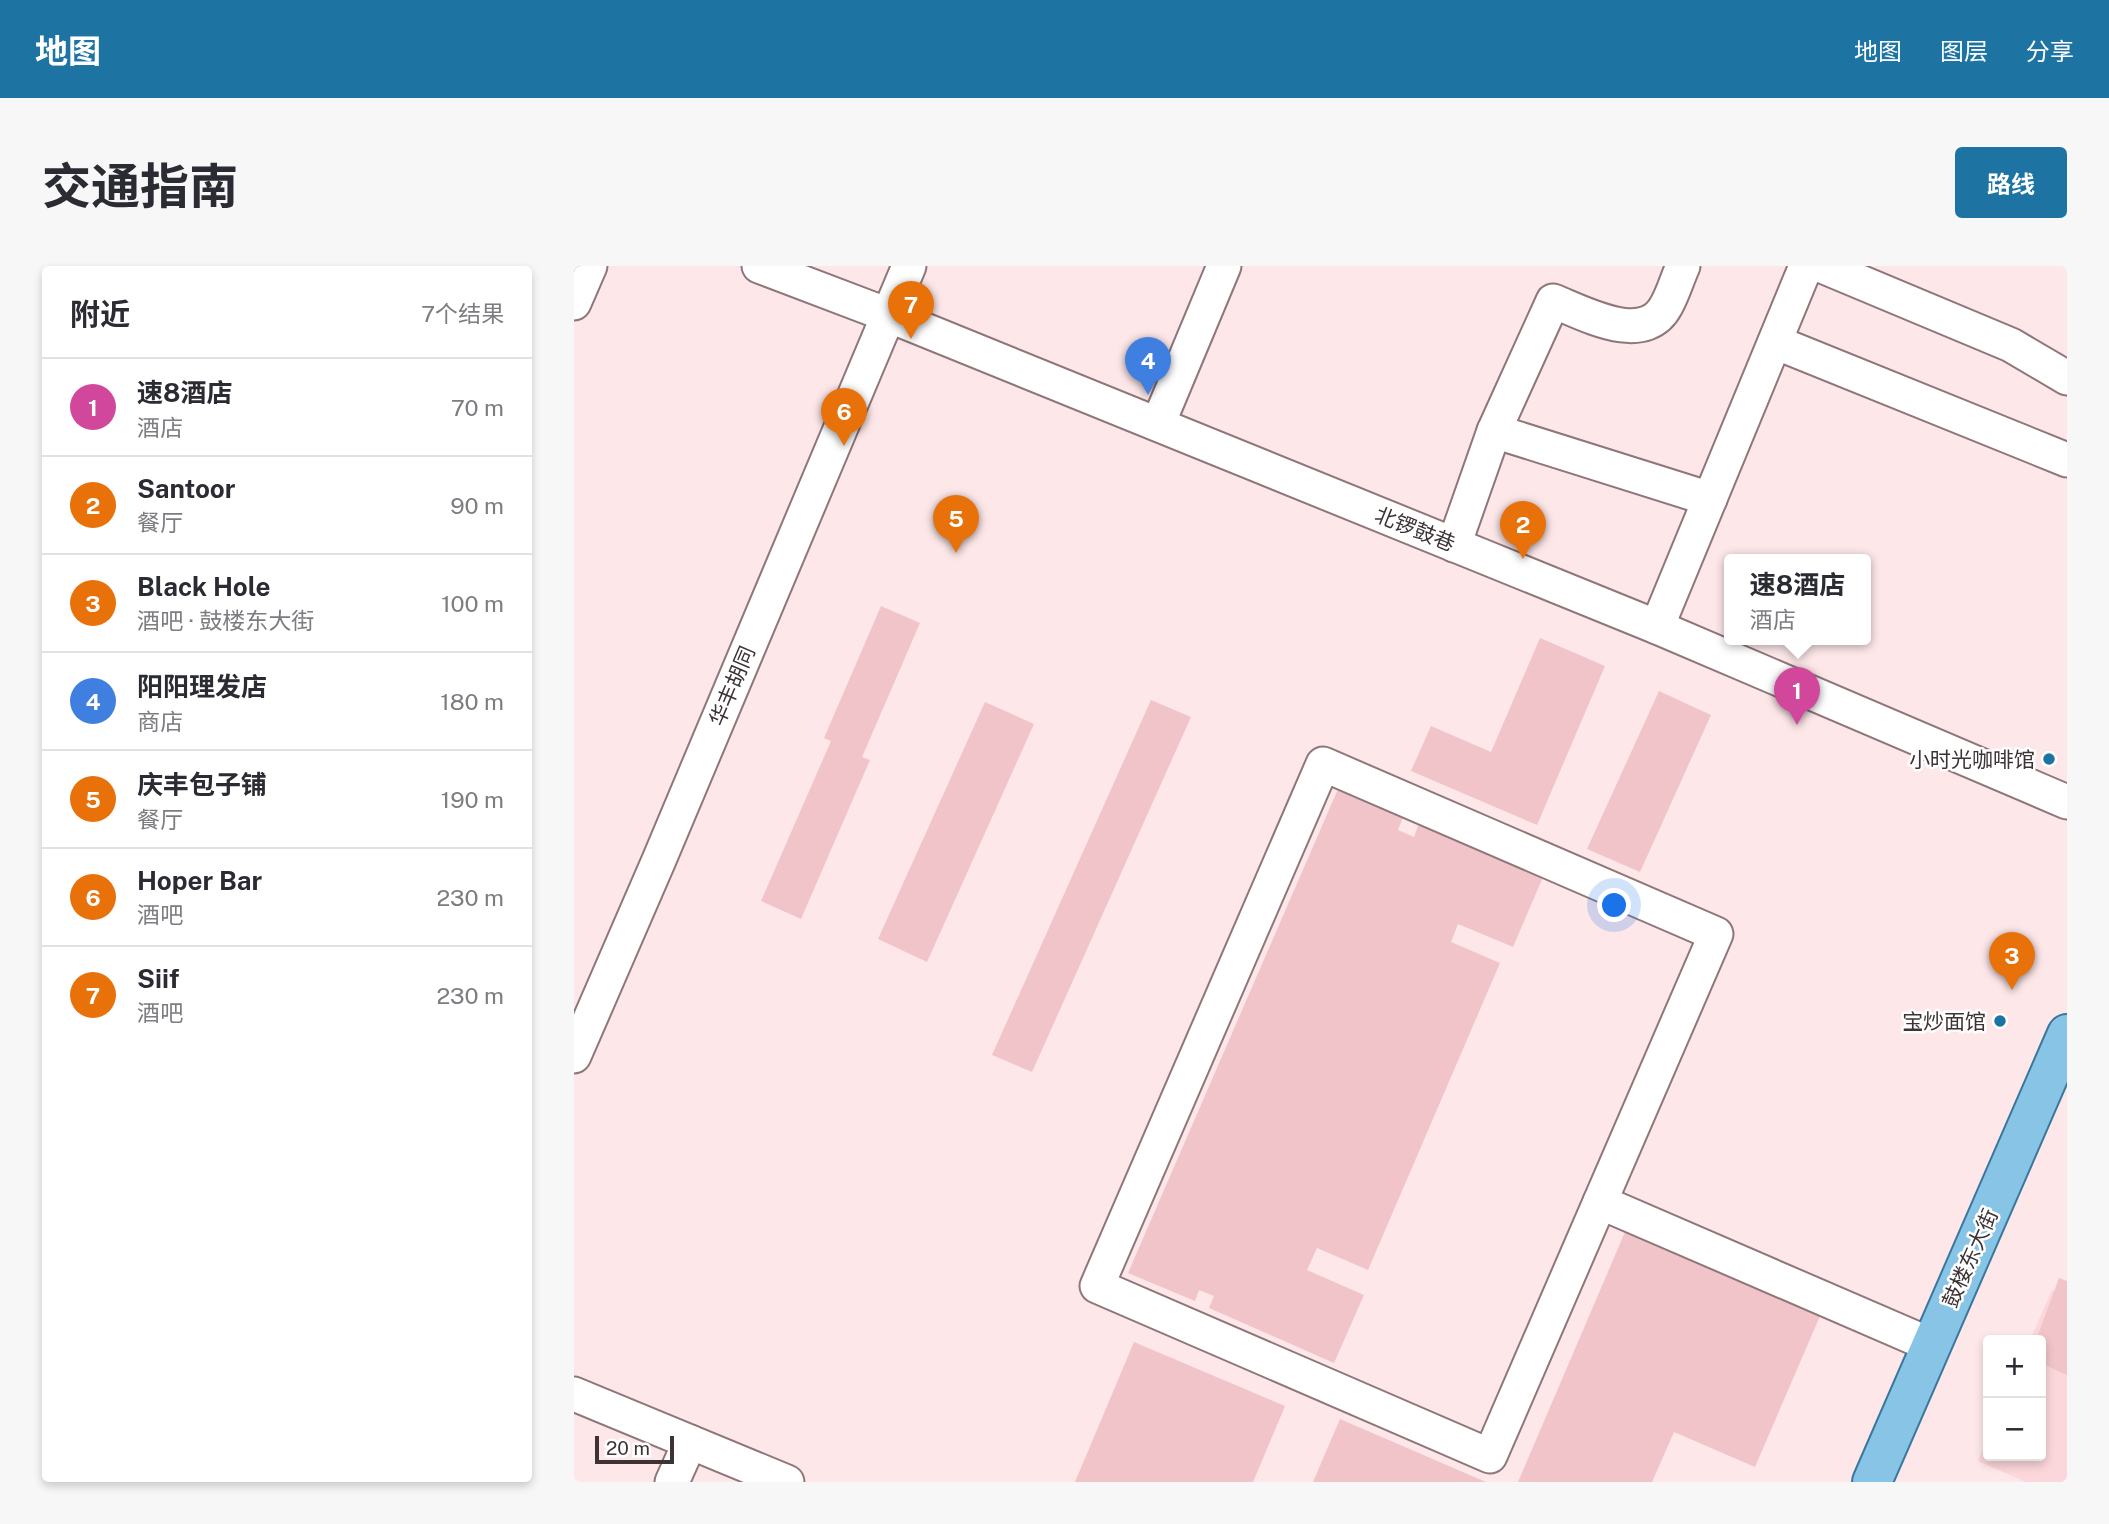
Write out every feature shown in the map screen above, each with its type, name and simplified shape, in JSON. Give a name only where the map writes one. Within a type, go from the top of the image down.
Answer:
[{"type":"main road","name":"鼓楼东大街","points":[[1872,1482],[2067,1034]]},
{"type":"lane","points":[[574,303],[590,266]]},
{"type":"lane","name":"北锣鼓巷","points":[[759,266],[888,315],[1657,627],[2067,802]]},
{"type":"lane","name":"华丰胡同","points":[[574,1056],[660,860],[909,266]]},
{"type":"lane","points":[[1158,424],[1224,266]]},
{"type":"lane","points":[[1454,545],[1494,431],[1553,301],[1615,325],[1645,324],[1665,309],[1683,266]]},
{"type":"lane","points":[[1657,627],[1806,266]]},
{"type":"lane","points":[[1822,266],[2011,345],[2067,378]]},
{"type":"lane","points":[[1775,342],[2067,460]]},
{"type":"lane","points":[[1494,431],[1710,499]]},
{"type":"lane","points":[[1323,764],[1716,934],[1600,1202],[1490,1456],[1097,1286],[1323,764]]},
{"type":"lane","points":[[1600,1202],[1931,1345]]},
{"type":"lane","points":[[574,1394],[787,1482]]},
{"type":"lane","points":[[672,1482],[690,1442]]},
{"type":"shaded area","points":[[2052,1290],[2067,1297],[2067,1482],[2026,1482],[1978,1461],[1983,1449],[1983,1461],[2046,1461],[2046,1335],[2032,1335]]},
{"type":"building","points":[[881,606],[920,623],[862,757],[870,760],[801,919],[761,901],[831,741],[824,738]]},
{"type":"building","points":[[1540,638],[1605,666],[1537,825],[1411,771],[1431,726],[1491,752]]},
{"type":"building","points":[[1659,691],[1711,715],[1640,872],[1587,849]]},
{"type":"building","points":[[1151,700],[1191,717],[1032,1072],[992,1055]]},
{"type":"building","points":[[985,702],[1034,724],[927,962],[878,939]]},
{"type":"building","points":[[1338,789],[1403,817],[1398,830],[1414,837],[1419,823],[1543,877],[1513,947],[1458,924],[1451,942],[1500,963],[1368,1270],[1317,1248],[1307,1270],[1364,1295],[1334,1363],[1209,1308],[1214,1296],[1199,1290],[1195,1301],[1128,1273]]},
{"type":"building","points":[[1625,1232],[1820,1316],[1755,1467],[1674,1432],[1652,1482],[1518,1482]]},
{"type":"building","points":[[2059,1278],[2067,1281],[2067,1375],[2046,1365],[2046,1335],[2038,1335]]},
{"type":"building","points":[[1134,1342],[1285,1406],[1253,1482],[1075,1482]]},
{"type":"building","points":[[1340,1419],[1486,1482],[1313,1482]]},
{"type":"place","name":"Siif","points":[[911,339]]},
{"type":"place","name":"阳阳理发店","points":[[1148,395]]},
{"type":"place","name":"Hoper Bar","points":[[844,446]]},
{"type":"place","name":"庆丰包子铺","points":[[956,553]]},
{"type":"place","name":"Santoor","points":[[1523,559]]},
{"type":"place","name":"速8酒店","points":[[1797,725]]},
{"type":"place","name":"小时光咖啡馆","points":[[2049,759]]},
{"type":"place","name":"Black Hole","points":[[2012,990]]},
{"type":"place","name":"宝炒面馆","points":[[2000,1021]]}]
